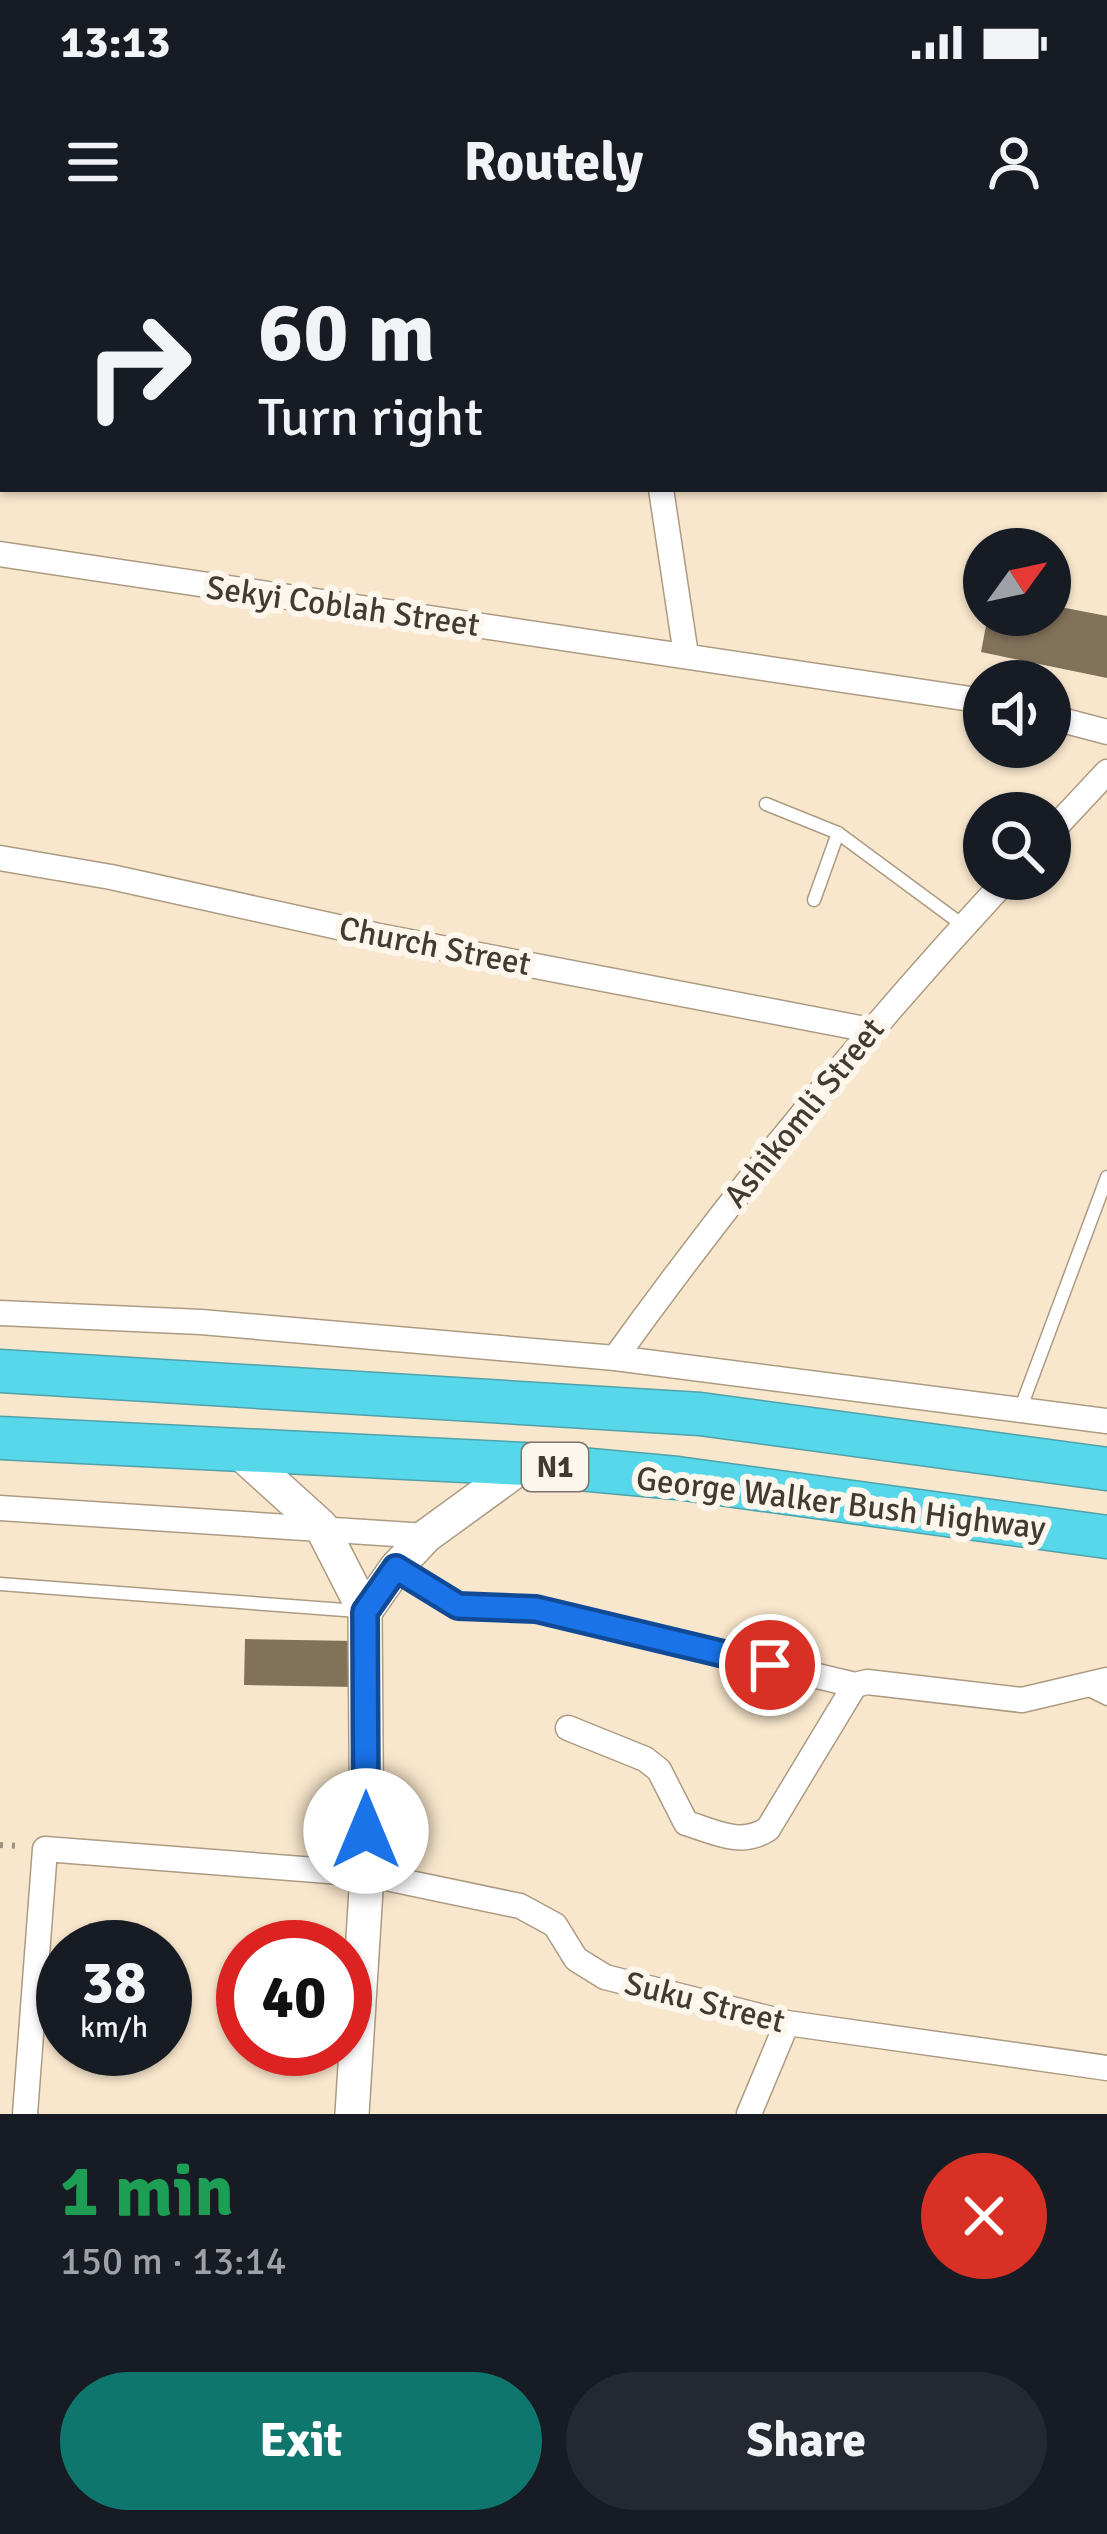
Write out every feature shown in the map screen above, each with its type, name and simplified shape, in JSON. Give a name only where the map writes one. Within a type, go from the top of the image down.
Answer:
[{"type":"highway","name":"George Walker Bush Highway","points":[[0,1371],[700,1414],[1107,1468]]},
{"type":"highway","name":"George Walker Bush Highway","points":[[0,1438],[525,1464],[677,1478],[1107,1537]]},
{"type":"street","points":[[661,492],[686,655]]},
{"type":"street","name":"Sekyi Coblah Street","points":[[0,554],[963,698]]},
{"type":"street","points":[[1071,723],[1107,732]]},
{"type":"street","points":[[1071,811],[1107,772]]},
{"type":"street","name":"Church Street","points":[[0,858],[870,1030]]},
{"type":"street","name":"Ashikomli Street","points":[[615,1358],[706,1231],[870,1030],[988,900]]},
{"type":"street","points":[[0,1313],[201,1322],[615,1358],[1107,1421]]},
{"type":"street","points":[[238,1451],[321,1526],[365,1612],[367,1874],[352,2114]]},
{"type":"street","points":[[365,1612],[426,1536],[525,1464]]},
{"type":"street","points":[[0,1508],[426,1536]]},
{"type":"street","points":[[396,1568],[458,1606],[536,1609],[855,1685],[867,1682],[1022,1700],[1095,1683]]},
{"type":"street","points":[[568,1728],[645,1759],[658,1770],[686,1823],[752,1840],[768,1829],[855,1685]]},
{"type":"street","name":"Suku Street","points":[[26,2114],[45,1849],[367,1874],[520,1906],[555,1925],[577,1959],[604,1977],[788,2023],[1107,2068]]},
{"type":"street","points":[[749,2114],[788,2023]]},
{"type":"lane","points":[[766,804],[838,833],[964,926]]},
{"type":"lane","points":[[814,900],[838,833]]},
{"type":"lane","points":[[1019,1410],[1107,1177]]},
{"type":"lane","points":[[0,1584],[365,1612]]},
{"type":"lane","points":[[1095,1683],[1107,1699]]},
{"type":"building","points":[[1071,609],[1107,616],[1107,678],[1071,671],[1071,660],[1020,660],[981,652],[984,636],[1071,636]]},
{"type":"building","points":[[245,1639],[354,1641],[354,1687],[244,1685]]},
{"type":"route","points":[[366,1831],[365,1612],[396,1568],[458,1606],[536,1609],[770,1665]]}]
